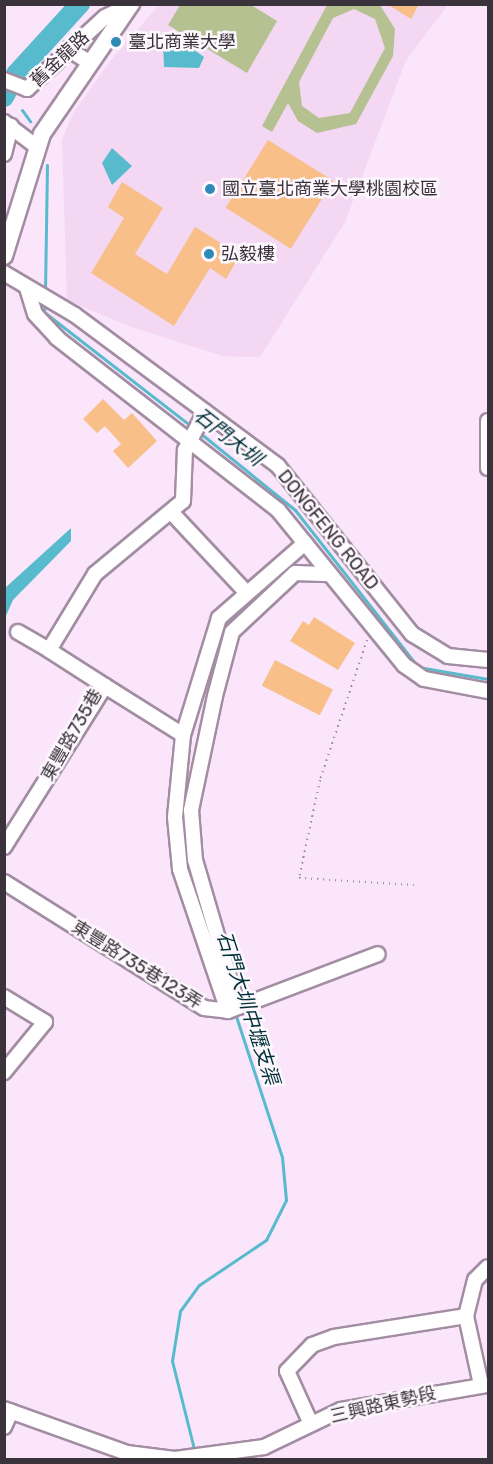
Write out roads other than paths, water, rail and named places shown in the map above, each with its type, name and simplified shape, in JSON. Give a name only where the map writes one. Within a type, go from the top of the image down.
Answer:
[{"type":"main road","points":[[4,256],[37,147],[130,5]]},
{"type":"street","points":[[105,18],[116,4]]},
{"type":"street","name":"舊金龍路","points":[[4,80],[27,89],[68,49],[105,18],[130,5]]},
{"type":"street","points":[[68,49],[90,63]]},
{"type":"street","points":[[7,124],[37,147]]},
{"type":"street","points":[[4,154],[7,124]]},
{"type":"street","points":[[4,273],[30,290],[35,314],[57,338],[194,432],[278,510],[404,665],[424,679],[489,691]]},
{"type":"street","name":"DONGFENG ROAD","points":[[30,290],[52,302],[278,466],[412,634],[448,656],[489,660]]},
{"type":"street","points":[[49,650],[95,574],[172,513],[183,501],[181,472],[194,432],[205,412]]},
{"type":"street","points":[[489,421],[484,429],[489,468]]},
{"type":"street","points":[[172,513],[245,591]]},
{"type":"street","points":[[233,1009],[180,869],[175,817],[183,735],[219,618],[245,591],[305,543]]},
{"type":"street","points":[[233,1009],[193,840],[191,810],[215,696],[232,632],[295,573],[330,574]]},
{"type":"street","name":"東豐路735巷","points":[[4,847],[105,686],[18,632]]},
{"type":"street","points":[[105,686],[183,735]]},
{"type":"street","name":"東豐路735巷123弄","points":[[4,882],[204,1008],[233,1009]]},
{"type":"street","points":[[233,1009],[378,954]]},
{"type":"street","points":[[4,996],[45,1022],[4,1072]]},
{"type":"street","points":[[485,1385],[466,1316],[475,1280],[489,1267]]},
{"type":"street","points":[[311,1424],[287,1371],[312,1345],[466,1316]]},
{"type":"street","name":"三興路東勢段","points":[[8,1410],[127,1453],[175,1459],[209,1457],[264,1447],[341,1410],[485,1385]]},
{"type":"street","points":[[4,1427],[8,1410]]},
{"type":"water","points":[[175,36],[204,57],[199,68],[164,67],[163,43]]},
{"type":"water","points":[[112,148],[132,166],[112,185],[102,163]]},
{"type":"water","points":[[71,528],[71,541],[13,600],[5,618],[5,588]]},
{"type":"waterway","points":[[4,97],[16,74],[80,4]]},
{"type":"waterway","name":"石門大圳","points":[[22,110],[30,121]]},
{"type":"waterway","name":"石門大圳","points":[[45,292],[47,165]]},
{"type":"waterway","name":"石門大圳","points":[[45,302],[44,312],[192,427]]},
{"type":"waterway","name":"石門大圳","points":[[200,433],[295,510],[418,667],[488,679]]},
{"type":"waterway","name":"石門大圳中壢支渠","points":[[270,583],[305,553]]},
{"type":"waterway","name":"石門大圳中壢支渠","points":[[220,634],[235,612]]},
{"type":"waterway","name":"石門大圳中壢支渠","points":[[182,825],[217,646]]},
{"type":"waterway","name":"石門大圳中壢支渠","points":[[185,855],[209,932]]},
{"type":"waterway","name":"石門大圳中壢支渠","points":[[195,1453],[172,1361],[180,1311],[199,1285],[266,1240],[286,1200],[282,1157],[235,1013]]},
{"type":"place","name":"臺北商業大學","points":[[116,42]]},
{"type":"place","name":"國立臺北商業大學桃園校區","points":[[210,189]]},
{"type":"place","name":"弘毅樓","points":[[209,254]]}]
